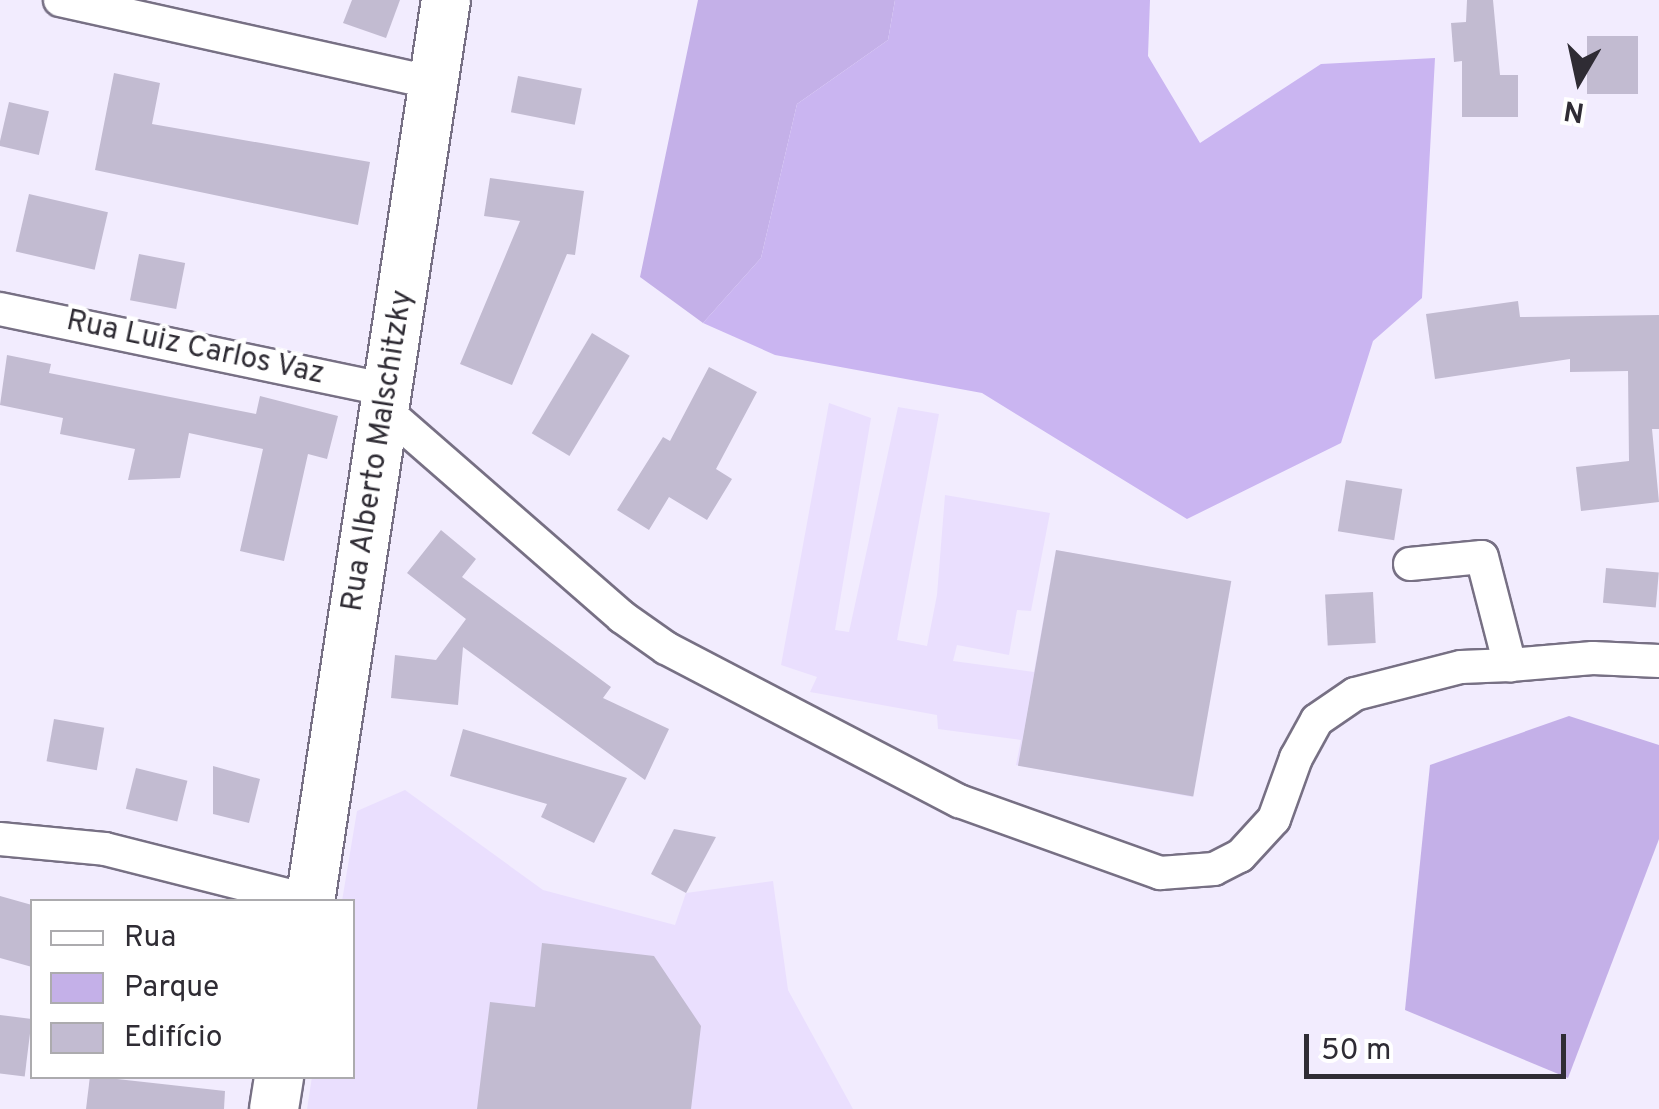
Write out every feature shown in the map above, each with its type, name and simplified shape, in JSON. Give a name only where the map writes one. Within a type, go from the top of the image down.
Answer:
[{"type":"street","points":[[60,0],[433,83]]},
{"type":"street","name":"Rua Alberto Malschitzky","points":[[310,899],[446,0]]},
{"type":"street","name":"Rua Luiz Carlos Vaz","points":[[0,309],[388,400]]},
{"type":"street","points":[[388,400],[622,617],[666,648],[958,800],[1160,873],[1214,869],[1240,856],[1274,819],[1296,758],[1318,720],[1354,694],[1461,667],[1593,658],[1659,661]]},
{"type":"street","points":[[1410,564],[1482,558],[1510,665]]},
{"type":"street","points":[[0,839],[105,848],[302,899]]},
{"type":"street","points":[[274,1109],[279,1079]]},
{"type":"shaded area","points":[[895,0],[1150,0],[1148,56],[1200,143],[1321,64],[1435,58],[1422,298],[1373,341],[1341,443],[1187,519],[982,393],[775,355],[703,323],[761,258],[797,104],[888,40]]},
{"type":"shaded area","points":[[829,403],[871,418],[835,630],[849,632],[898,407],[939,414],[897,640],[927,646],[937,595],[945,495],[1050,513],[1031,611],[1017,610],[1009,655],[957,645],[953,661],[1034,672],[1056,550],[1231,582],[1192,797],[1016,765],[1021,740],[938,729],[937,715],[810,692],[817,677],[781,665]]},
{"type":"shaded area","points":[[405,790],[543,890],[675,925],[686,893],[773,881],[788,990],[853,1109],[307,1109],[312,1079],[355,1079],[355,899],[342,899],[357,811]]},
{"type":"green space","points":[[698,0],[895,0],[888,40],[797,104],[761,258],[703,323],[640,277]]},
{"type":"green space","points":[[1569,716],[1659,745],[1659,839],[1568,1078],[1405,1010],[1430,765]]},
{"type":"building","points":[[352,0],[400,0],[386,38],[343,23]]},
{"type":"building","points":[[1467,0],[1493,0],[1500,75],[1518,75],[1518,117],[1462,117],[1462,61],[1454,62],[1451,23],[1466,22]]},
{"type":"building","points":[[1587,36],[1638,36],[1638,94],[1587,94]]},
{"type":"building","points":[[114,73],[160,83],[152,124],[370,162],[358,225],[95,170]]},
{"type":"building","points":[[518,76],[582,88],[575,125],[511,112]]},
{"type":"building","points":[[9,102],[49,111],[39,155],[0,146]]},
{"type":"building","points":[[490,178],[584,191],[575,255],[567,254],[512,385],[460,364],[520,221],[484,216]]},
{"type":"building","points":[[29,194],[108,212],[95,270],[16,251]]},
{"type":"building","points":[[139,254],[185,263],[176,309],[130,300]]},
{"type":"building","points":[[1518,301],[1520,317],[1659,315],[1659,429],[1652,429],[1659,502],[1581,511],[1576,467],[1629,461],[1628,371],[1570,372],[1570,359],[1435,379],[1426,314]]},
{"type":"building","points":[[592,333],[630,356],[569,456],[532,433]]},
{"type":"building","points":[[7,355],[51,364],[49,373],[256,414],[260,396],[338,416],[327,459],[308,454],[284,561],[240,551],[263,449],[189,433],[180,478],[128,480],[135,449],[60,434],[63,418],[0,405]]},
{"type":"building","points":[[709,367],[757,392],[716,469],[732,479],[707,520],[669,497],[649,530],[617,510],[663,437],[670,441]]},
{"type":"building","points":[[1346,480],[1402,489],[1394,540],[1338,531]]},
{"type":"building","points":[[441,530],[476,559],[462,577],[611,687],[603,698],[669,729],[645,780],[463,647],[458,705],[391,698],[395,655],[436,660],[466,619],[407,573]]},
{"type":"building","points":[[1056,550],[1231,581],[1193,797],[1018,766]]},
{"type":"building","points":[[1606,568],[1659,573],[1656,607],[1603,603]]},
{"type":"building","points":[[1373,592],[1376,643],[1328,645],[1325,595]]},
{"type":"building","points":[[54,719],[104,728],[97,770],[47,761]]},
{"type":"building","points":[[463,729],[627,778],[594,843],[541,817],[547,804],[450,776]]},
{"type":"building","points":[[213,766],[260,779],[249,823],[213,814]]},
{"type":"building","points":[[136,768],[187,781],[177,822],[126,809]]},
{"type":"building","points":[[674,829],[716,837],[686,893],[651,874]]},
{"type":"building","points":[[0,896],[30,904],[30,966],[0,958]]},
{"type":"building","points":[[542,943],[654,956],[701,1026],[691,1109],[477,1109],[490,1002],[535,1007]]},
{"type":"building","points":[[0,1015],[30,1019],[25,1076],[0,1073]]},
{"type":"building","points":[[90,1079],[225,1091],[224,1109],[86,1109]]}]
